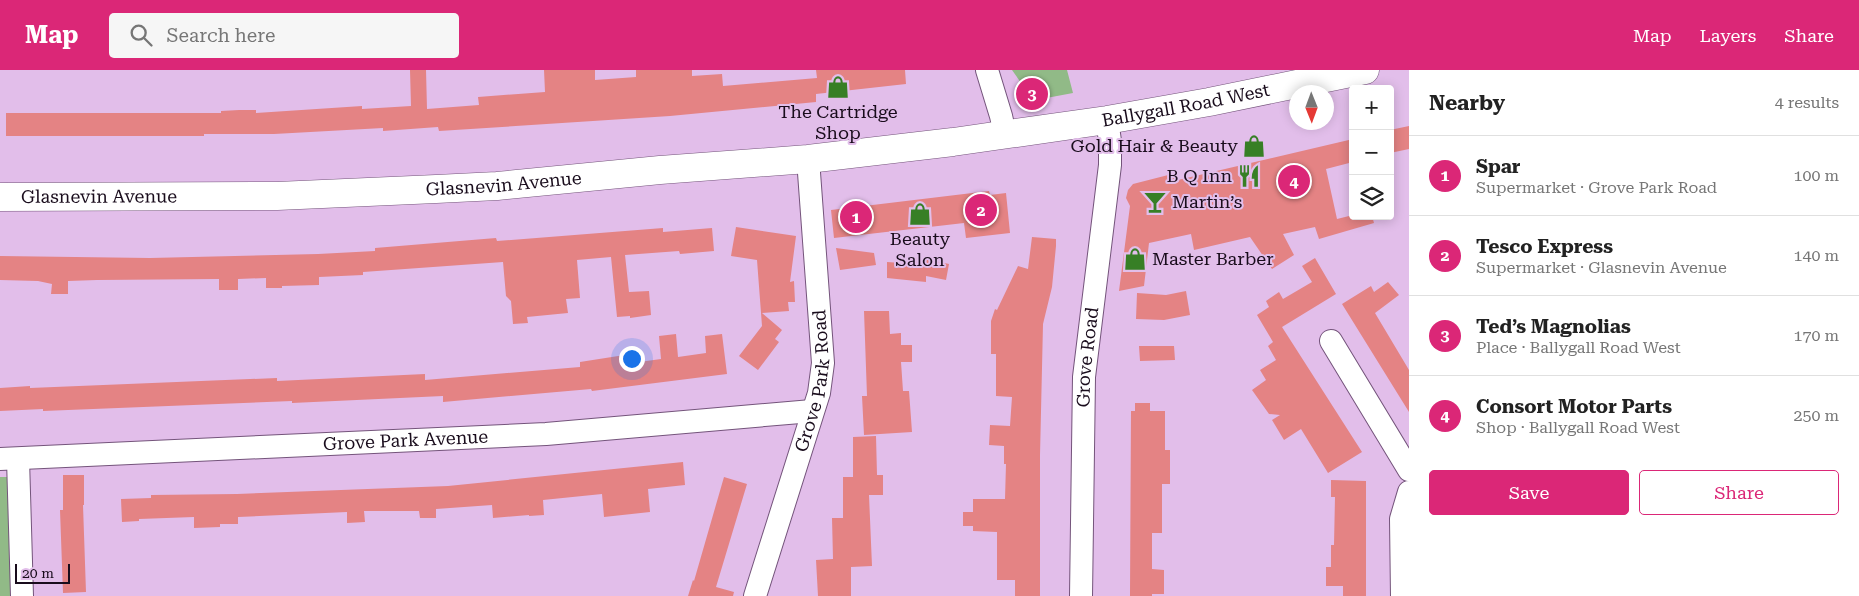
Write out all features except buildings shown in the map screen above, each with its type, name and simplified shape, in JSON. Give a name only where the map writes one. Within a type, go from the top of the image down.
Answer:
[{"type":"main road","name":"Ballygall Road West","points":[[1004,134],[1107,120],[1209,102],[1365,70]]},
{"type":"main road","name":"Glasnevin Avenue","points":[[0,198],[277,196],[497,186],[660,170],[808,159],[1004,134]]},
{"type":"street","points":[[987,70],[1002,116],[1004,134]]},
{"type":"street","name":"Grove Road","points":[[1081,596],[1084,377],[1110,165],[1110,141],[1107,120]]},
{"type":"street","name":"Grove Park Road","points":[[755,596],[819,393],[823,363],[808,159]]},
{"type":"street","points":[[1331,341],[1409,470]]},
{"type":"street","name":"Grove Park Avenue","points":[[9,459],[546,434],[812,411]]},
{"type":"street","points":[[9,459],[22,596]]},
{"type":"street","points":[[1402,596],[1401,519],[1409,492]]},
{"type":"green space","points":[[1012,70],[1067,70],[1073,93],[1041,99],[1026,90]]},
{"type":"green space","points":[[0,477],[12,477],[12,596],[0,596]]},
{"type":"place","name":"The Cartridge Shop","points":[[838,87]]},
{"type":"place","name":"Ted’s Magnolias","points":[[1032,94]]},
{"type":"place","name":"Gold Hair & Beauty","points":[[1254,146]]},
{"type":"place","name":"B Q Inn","points":[[1249,176]]},
{"type":"place","name":"Consort Motor Parts","points":[[1294,181]]},
{"type":"place","name":"Martin’s","points":[[1155,202]]},
{"type":"place","name":"Tesco Express","points":[[981,210]]},
{"type":"place","name":"Beauty Salon","points":[[920,214]]},
{"type":"place","name":"Spar","points":[[856,217]]},
{"type":"place","name":"Master Barber","points":[[1135,259]]}]
